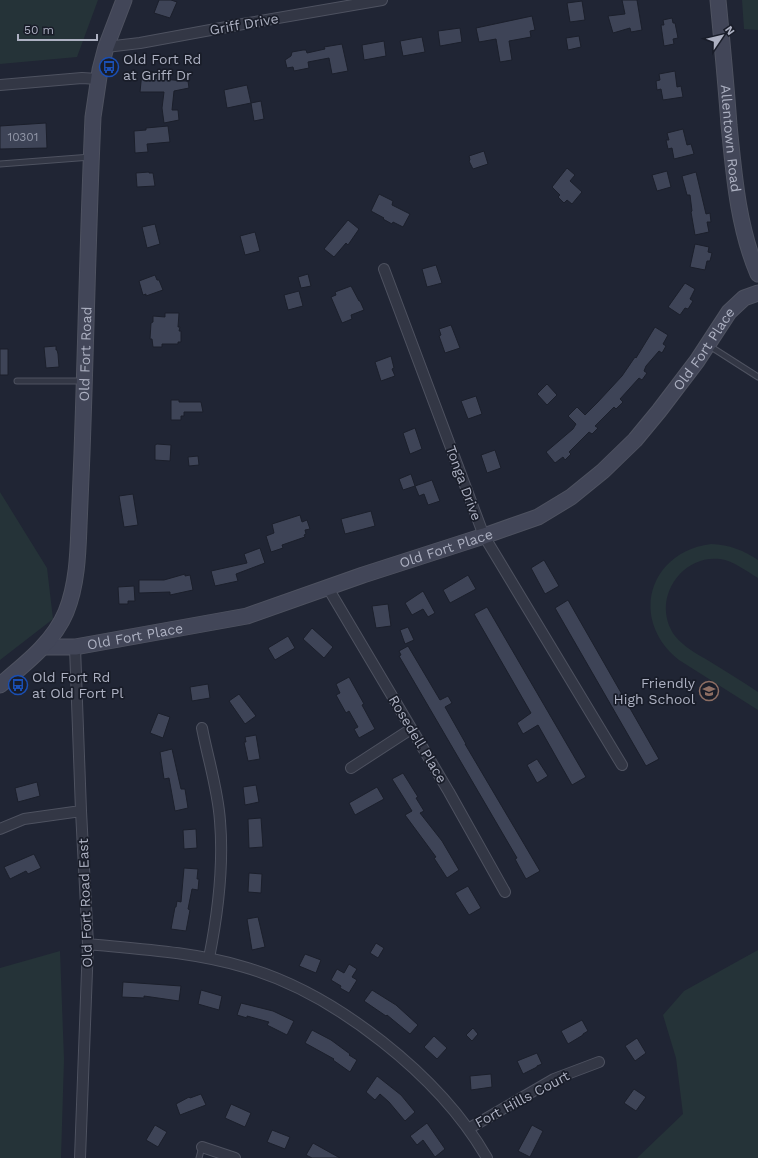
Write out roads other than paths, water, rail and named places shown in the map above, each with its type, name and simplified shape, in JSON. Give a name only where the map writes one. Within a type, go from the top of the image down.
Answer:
[{"type":"main road","name":"Old Fort Road","points":[[0,685],[26,664],[43,647],[62,620],[75,580],[78,547],[85,381],[93,118],[98,80],[106,47],[124,0]]},
{"type":"main road","name":"Allentown Road","points":[[718,0],[732,150],[739,206],[749,249],[758,274]]},
{"type":"main road","name":"Old Fort Place","points":[[43,647],[75,647],[246,616],[363,575],[538,517],[571,497],[603,471],[634,440],[659,411],[708,345],[729,312],[744,298],[758,293]]},
{"type":"street","name":"Griff Drive","points":[[106,47],[140,43],[382,0]]},
{"type":"street","points":[[0,85],[82,78],[98,80]]},
{"type":"street","name":"Tonga Drive","points":[[384,269],[484,536],[622,765]]},
{"type":"street","name":"Rosedell Place","points":[[328,588],[449,792],[505,892]]},
{"type":"street","name":"Old Fort Road East","points":[[75,647],[81,812],[88,944],[80,1158]]},
{"type":"street","points":[[202,728],[220,820],[222,863],[217,916],[209,958]]},
{"type":"street","points":[[351,768],[411,729]]},
{"type":"street","points":[[0,829],[29,818],[81,812]]},
{"type":"street","points":[[88,944],[209,958],[245,967],[298,987],[345,1016],[392,1050],[427,1081],[448,1103],[479,1144],[487,1158]]},
{"type":"street","name":"Fort Hills Court","points":[[468,1129],[554,1079],[599,1062]]},
{"type":"street","points":[[202,1147],[235,1158]]},
{"type":"lane","points":[[0,164],[92,157]]},
{"type":"lane","points":[[708,345],[758,377]]},
{"type":"lane","points":[[17,380],[85,381]]},
{"type":"lane","points":[[199,1158],[202,1147]]},
{"type":"place","name":"Old Fort Rd at Griff Dr","points":[[109,67]]},
{"type":"place","name":"Old Fort Rd at Old Fort Pl","points":[[18,685]]},
{"type":"place","name":"Friendly High School","points":[[709,691]]}]
